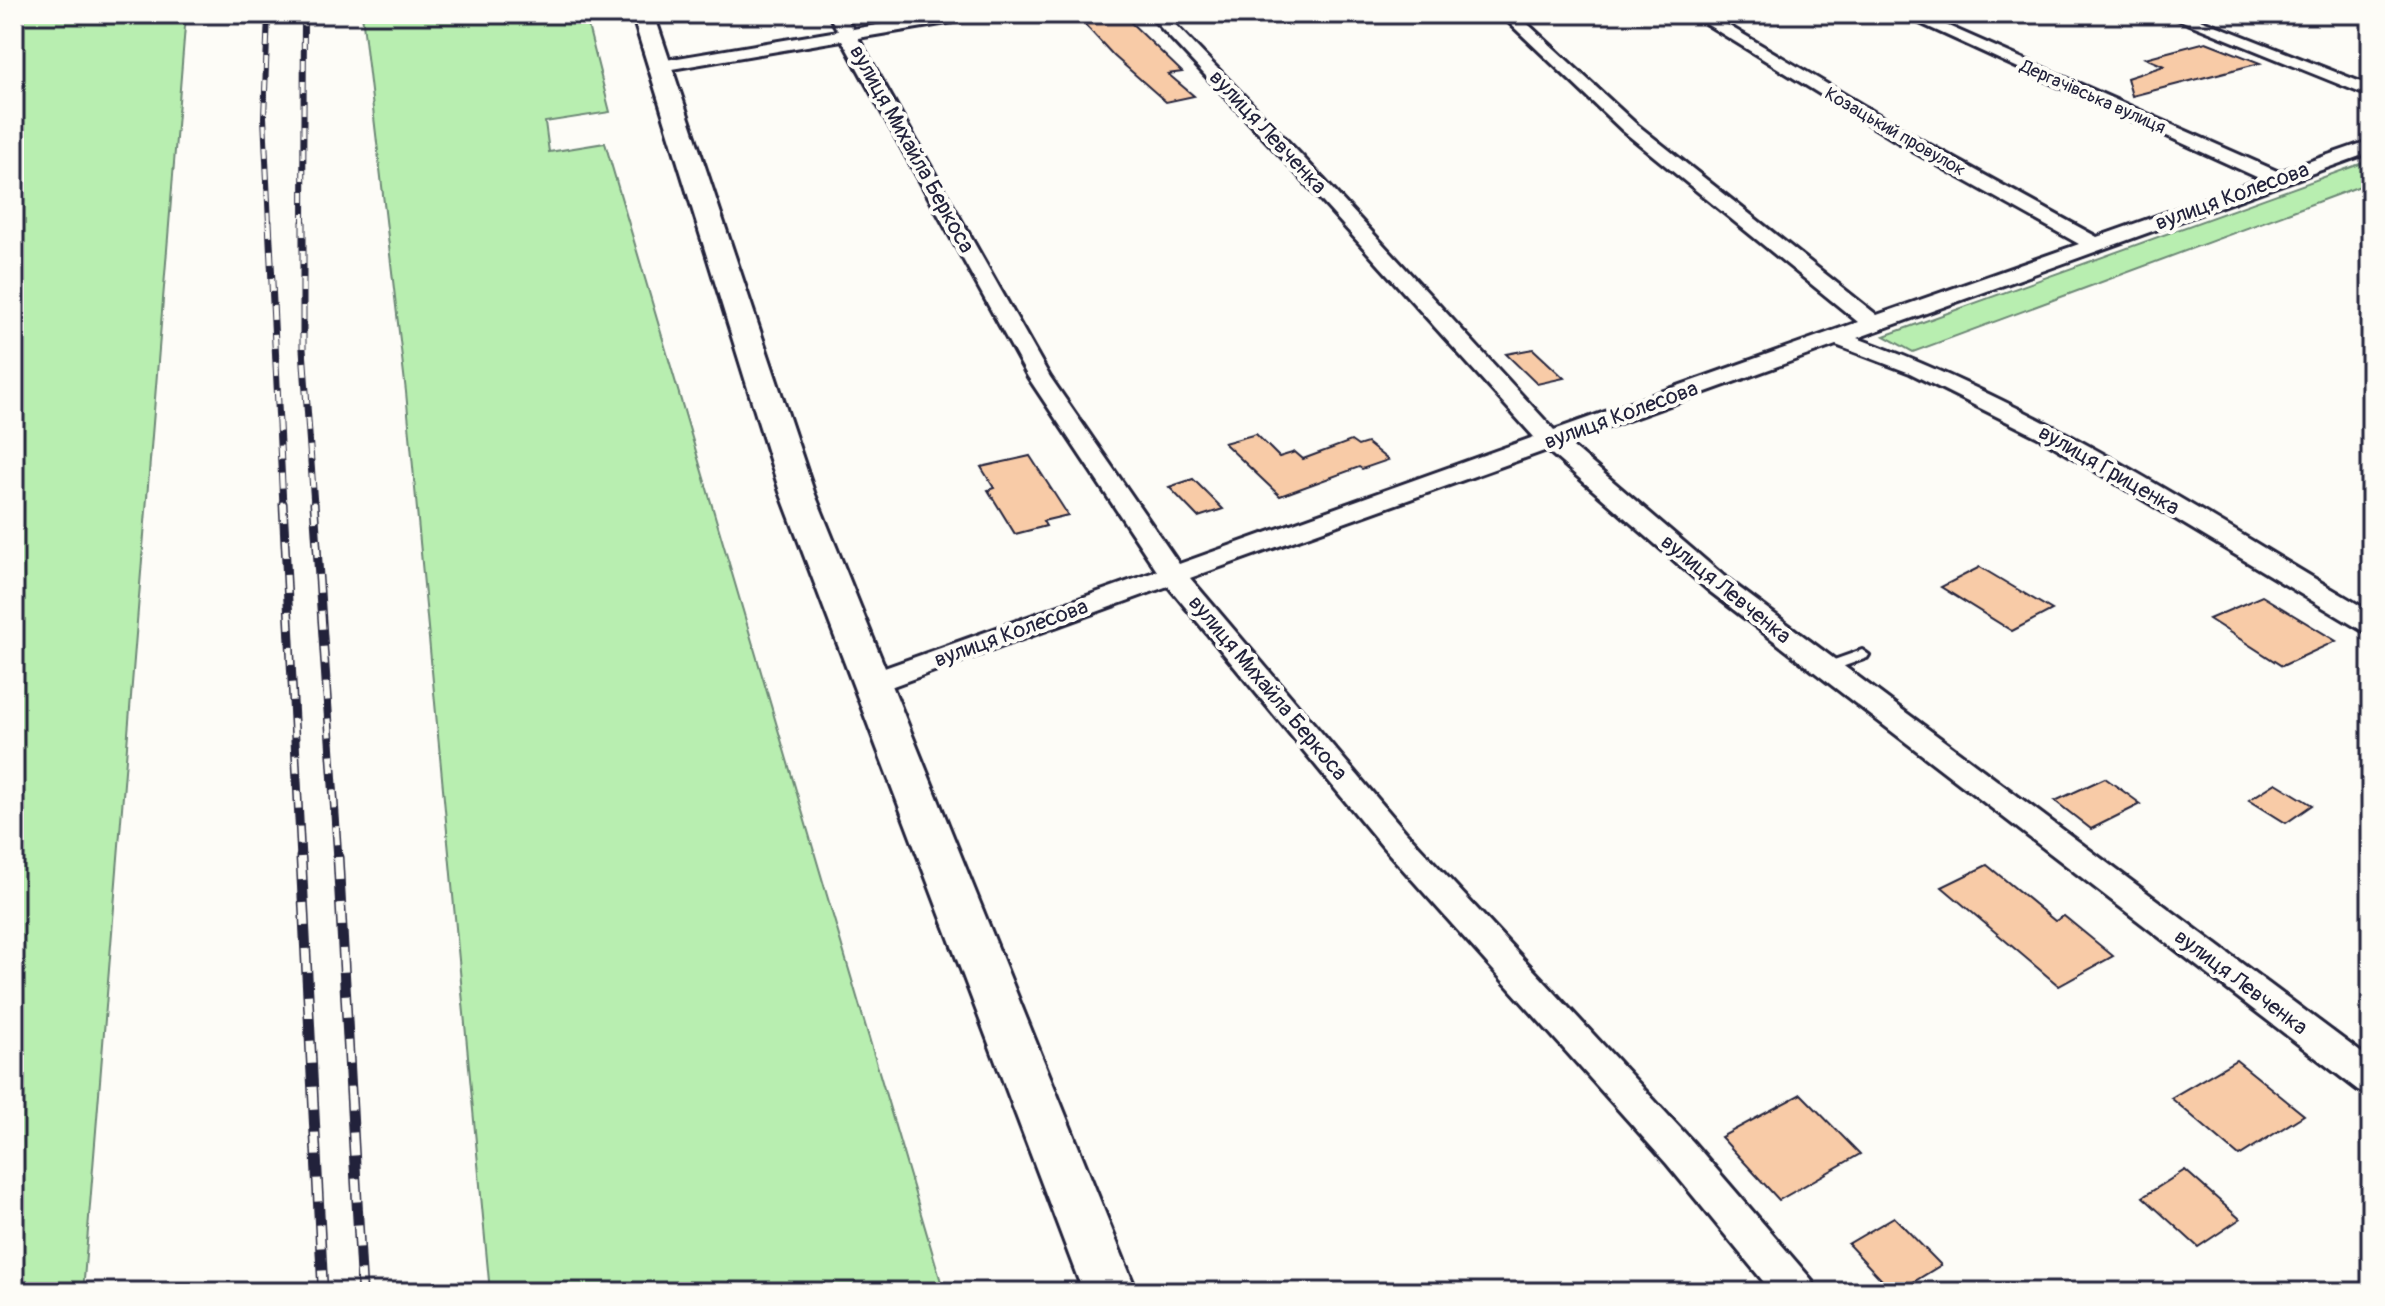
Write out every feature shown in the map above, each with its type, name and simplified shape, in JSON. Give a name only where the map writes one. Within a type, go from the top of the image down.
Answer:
[{"type":"main road","points":[[643,14],[797,492],[1110,1292]]},
{"type":"street","points":[[660,66],[843,24],[971,14]]},
{"type":"street","name":"вулиця Левченка","points":[[1156,14],[1295,160],[1550,440],[1717,584],[2371,1080]]},
{"type":"street","points":[[1508,14],[1629,127],[1874,324]]},
{"type":"street","name":"Козацький провулок","points":[[1698,14],[1921,148],[2096,245]]},
{"type":"street","name":"Дергачівська вулиця","points":[[1908,14],[2278,179]]},
{"type":"street","points":[[2173,14],[2371,92]]},
{"type":"street","name":"вулиця Михайла Беркоса","points":[[843,24],[1039,377],[1173,575],[1394,839],[1680,1153],[1797,1292]]},
{"type":"street","name":"вулиця Колесова","points":[[872,683],[2371,146]]},
{"type":"street","name":"вулиця Гриценка","points":[[1836,338],[1918,368],[2050,434],[2371,624]]},
{"type":"lane","points":[[1825,668],[1862,655]]},
{"type":"green space","points":[[14,14],[186,14],[83,1292],[14,1292]]},
{"type":"green space","points":[[362,14],[585,14],[610,112],[545,122],[549,152],[605,143],[944,1292],[490,1292],[406,392]]},
{"type":"green space","points":[[2371,160],[2371,182],[1913,352],[1884,336]]},
{"type":"building","points":[[1075,14],[1122,14],[1182,72],[1168,74],[1194,96],[1166,102],[1114,56]]},
{"type":"building","points":[[2206,42],[2260,63],[2132,96],[2127,78],[2164,66],[2145,58]]},
{"type":"building","points":[[1533,349],[1564,378],[1537,384],[1506,354]]},
{"type":"building","points":[[1256,434],[1279,457],[1295,452],[1303,459],[1351,441],[1358,446],[1367,443],[1388,460],[1362,469],[1359,467],[1280,496],[1224,443]]},
{"type":"building","points":[[1030,456],[1068,515],[1043,521],[1046,526],[1015,534],[988,490],[994,488],[981,467]]},
{"type":"building","points":[[1193,479],[1223,509],[1198,517],[1169,487]]},
{"type":"building","points":[[1980,567],[2052,610],[2012,631],[1941,587]]},
{"type":"building","points":[[2262,596],[2336,641],[2282,666],[2209,619]]},
{"type":"building","points":[[2105,778],[2141,804],[2091,829],[2055,801]]},
{"type":"building","points":[[2276,783],[2312,805],[2286,823],[2249,800]]},
{"type":"building","points":[[1987,865],[2055,921],[2064,916],[2113,956],[2059,986],[1942,887]]},
{"type":"building","points":[[2236,1060],[2304,1115],[2239,1156],[2171,1098]]},
{"type":"building","points":[[1801,1094],[1860,1154],[1779,1200],[1721,1137]]},
{"type":"building","points":[[2185,1170],[2240,1219],[2198,1247],[2143,1197]]},
{"type":"building","points":[[1894,1217],[1941,1265],[1897,1292],[1893,1292],[1848,1244]]},
{"type":"railway","points":[[268,14],[264,117],[269,224]]},
{"type":"railway","points":[[303,224],[304,14]]},
{"type":"railway","points":[[269,222],[283,505]]},
{"type":"railway","points":[[303,224],[303,349],[314,505]]},
{"type":"railway","points":[[283,503],[301,859]]},
{"type":"railway","points":[[314,503],[338,859]]},
{"type":"railway","points":[[301,857],[323,1292]]},
{"type":"railway","points":[[338,857],[362,1292]]}]
